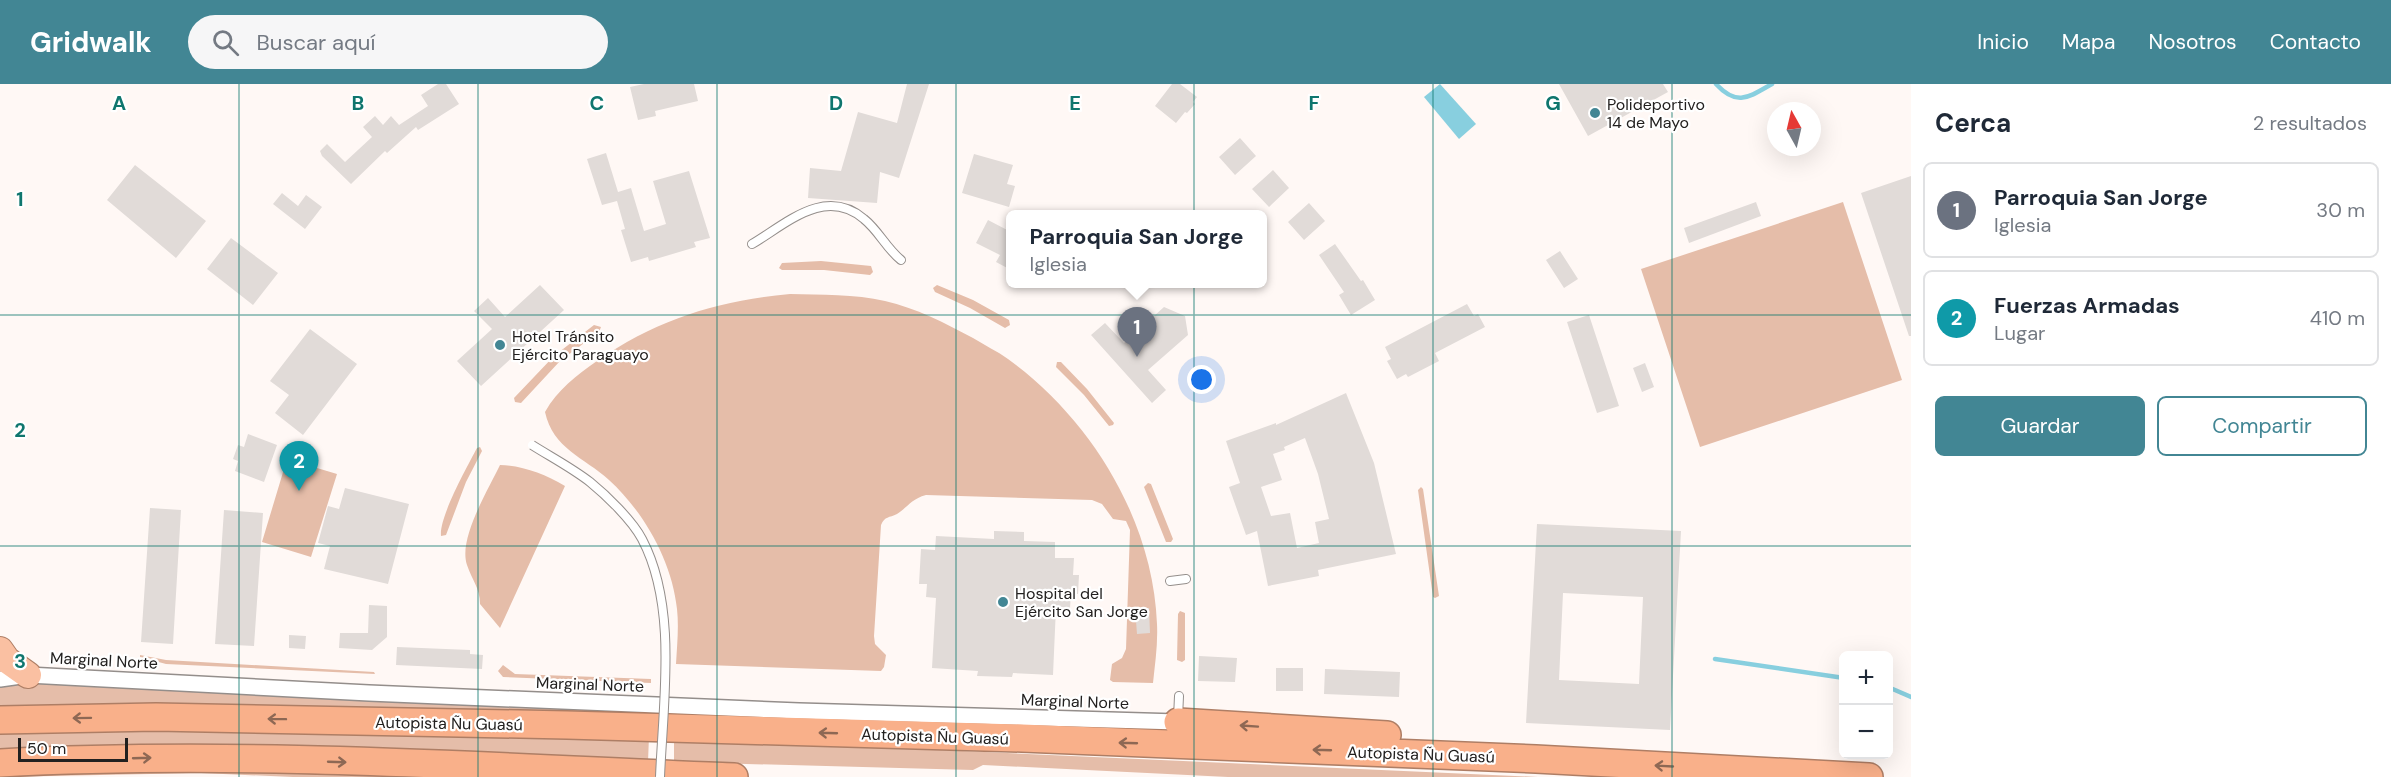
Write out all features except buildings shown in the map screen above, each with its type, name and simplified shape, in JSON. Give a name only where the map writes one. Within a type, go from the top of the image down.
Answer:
[{"type":"highway","points":[[0,650],[7,660],[28,675]]},
{"type":"highway","points":[[1179,709],[1437,738],[1536,759]]},
{"type":"highway","name":"Autopista Ñu Guasú","points":[[0,720],[156,717],[555,725],[1010,738],[1536,759],[1869,777]]},
{"type":"highway","points":[[0,763],[159,758],[546,773],[734,777]]},
{"type":"street","name":"Marginal Norte","points":[[0,680],[28,675],[787,711],[1179,709]]},
{"type":"lane","points":[[752,244],[800,212],[823,207],[837,208],[848,210],[862,217],[875,229],[886,247],[901,260]]},
{"type":"lane","points":[[532,445],[590,482],[625,516],[642,538],[654,568],[666,626],[660,777]]},
{"type":"lane","points":[[1170,581],[1186,579]]},
{"type":"shaded area","points":[[1843,202],[1902,380],[1700,447],[1641,269]]},
{"type":"shaded area","points":[[821,261],[871,266],[873,272],[870,275],[779,268],[782,263]]},
{"type":"shaded area","points":[[937,285],[973,300],[1009,320],[1010,325],[1005,328],[935,292],[933,288]]},
{"type":"shaded area","points":[[790,294],[862,297],[897,304],[930,316],[1008,359],[1038,383],[1066,411],[1091,442],[1112,475],[1130,510],[1144,547],[1153,585],[1157,624],[1153,683],[1110,680],[1112,664],[1122,658],[1126,649],[1130,530],[1126,521],[1113,519],[1102,504],[1092,500],[926,495],[886,519],[881,525],[874,636],[875,644],[886,655],[881,671],[676,664],[678,623],[674,591],[663,556],[654,538],[645,522],[622,493],[609,480],[562,444],[549,425],[545,412],[561,390],[575,377],[620,346],[643,334],[689,314],[713,307]]},
{"type":"shaded area","points":[[594,325],[601,327],[599,332],[560,361],[521,403],[515,402],[514,398],[554,356]]},
{"type":"shaded area","points":[[1057,362],[1061,362],[1087,389],[1114,423],[1113,425],[1109,426],[1084,395],[1056,367]]},
{"type":"shaded area","points":[[480,447],[482,451],[466,482],[446,535],[441,536],[444,517],[449,505],[477,448]]},
{"type":"shaded area","points":[[287,459],[337,474],[311,557],[262,542]]},
{"type":"shaded area","points":[[500,465],[534,471],[565,486],[500,628],[480,604],[479,593],[467,565],[465,554],[470,529]]},
{"type":"shaded area","points":[[1148,483],[1151,484],[1173,539],[1171,542],[1166,542],[1144,487]]},
{"type":"shaded area","points":[[1421,487],[1439,596],[1435,598],[1433,597],[1418,490]]},
{"type":"shaded area","points":[[1180,611],[1185,613],[1185,660],[1182,662],[1177,660],[1178,614]]},
{"type":"shaded area","points":[[140,655],[166,660],[374,672],[375,674],[166,664],[140,657]]},
{"type":"shaded area","points":[[503,665],[515,674],[651,679],[651,683],[503,677],[498,671]]},
{"type":"shaded area","points":[[37,680],[650,707],[650,717],[0,710],[0,685]]},
{"type":"shaded area","points":[[138,727],[649,736],[648,762],[0,755],[0,731]]},
{"type":"shaded area","points":[[674,738],[1538,777],[1228,777],[983,765],[973,770],[674,762]]},
{"type":"shaded area","points":[[252,771],[492,777],[293,777],[201,773],[0,777],[0,775],[57,772]]},
{"type":"water","points":[[1440,84],[1476,124],[1459,139],[1424,97]]},
{"type":"waterway","points":[[1716,84],[1730,96],[1737,98],[1750,96],[1772,84]]},
{"type":"waterway","points":[[1715,659],[1839,677]]},
{"type":"waterway","points":[[1893,689],[1911,697]]},
{"type":"place","name":"Polideportivo 14 de Mayo","points":[[1595,113]]},
{"type":"place","name":"Hotel Tránsito Ejército Paraguayo","points":[[500,345]]},
{"type":"place","name":"Parroquia San Jorge","points":[[1137,357]]},
{"type":"place","name":"Fuerzas Armadas","points":[[299,491]]},
{"type":"place","name":"Hospital del Ejército San Jorge","points":[[1003,602]]}]
